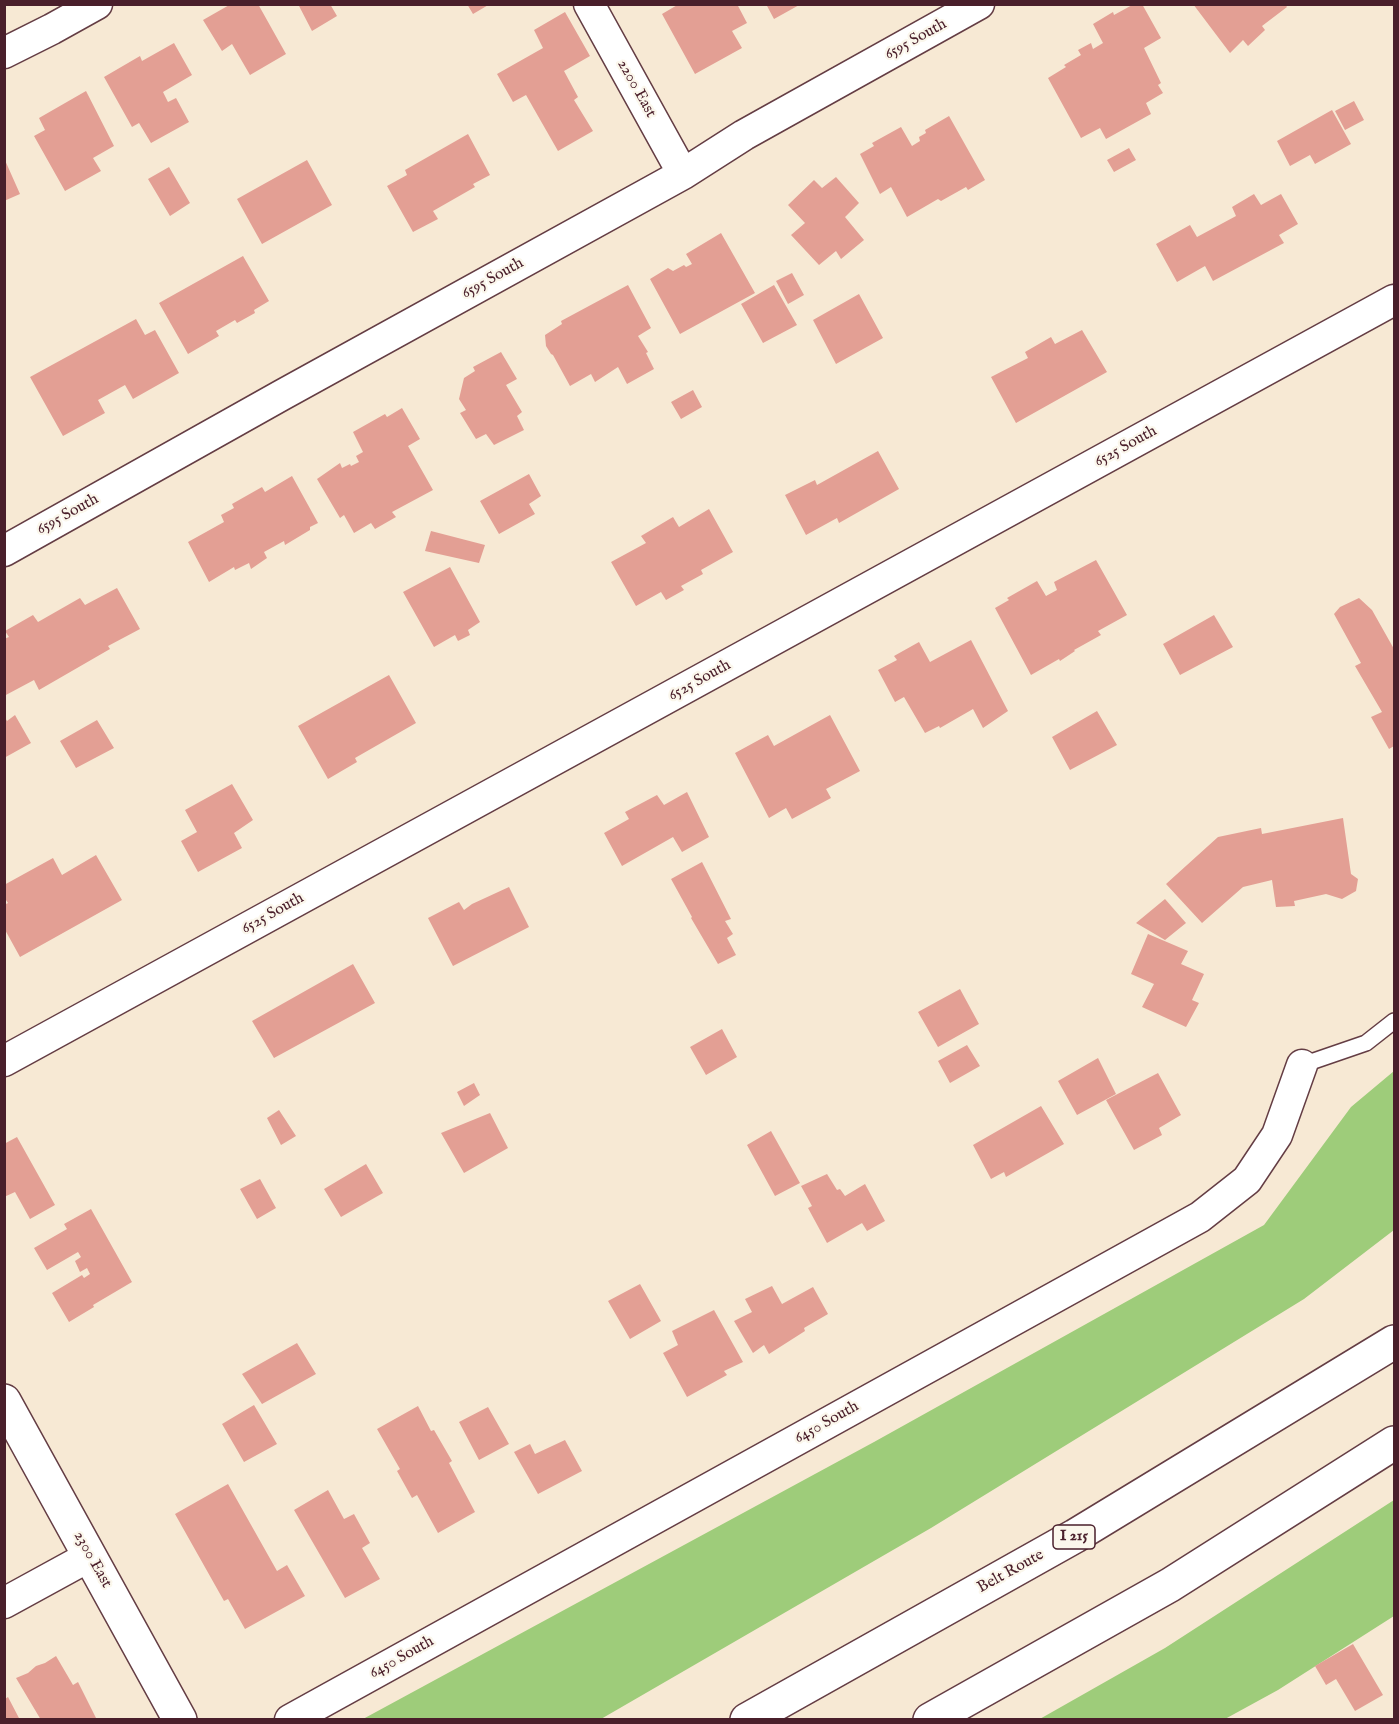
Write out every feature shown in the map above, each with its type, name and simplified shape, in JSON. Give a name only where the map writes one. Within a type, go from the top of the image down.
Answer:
[{"type":"main road","name":"Belt Route","points":[[747,1719],[1076,1536],[1395,1342]]},
{"type":"main road","name":"2300 East","points":[[4,1401],[180,1719]]},
{"type":"main road","points":[[930,1719],[1170,1585],[1395,1443]]},
{"type":"street","points":[[4,53],[96,4]]},
{"type":"street","name":"2200 East","points":[[589,4],[683,174]]},
{"type":"street","name":"6595 South","points":[[4,551],[261,406],[683,174],[744,135],[980,4]]},
{"type":"street","name":"6525 South","points":[[4,1061],[1395,300]]},
{"type":"street","name":"6450 South","points":[[290,1719],[1200,1217],[1247,1180],[1277,1135],[1302,1065]]},
{"type":"street","points":[[4,1603],[90,1556]]},
{"type":"lane","points":[[1302,1065],[1366,1043],[1395,1021]]},
{"type":"green space","points":[[1394,1071],[1394,1230],[1304,1299],[931,1528],[601,1719],[363,1719],[874,1442],[1264,1225],[1351,1107]]},
{"type":"green space","points":[[1394,1500],[1394,1616],[1278,1690],[1225,1719],[1038,1720],[1165,1648]]},
{"type":"building","points":[[231,4],[258,4],[286,54],[250,75],[232,44],[222,51],[203,20]]},
{"type":"building","points":[[298,4],[330,4],[337,16],[312,31]]},
{"type":"building","points":[[467,4],[490,4],[473,14]]},
{"type":"building","points":[[679,4],[737,4],[747,23],[732,31],[742,48],[695,74],[662,14]]},
{"type":"building","points":[[766,4],[801,4],[774,19]]},
{"type":"building","points":[[1134,4],[1142,4],[1161,38],[1144,48],[1161,83],[1158,85],[1163,93],[1146,103],[1151,114],[1106,139],[1100,128],[1081,138],[1048,78],[1081,55],[1078,50],[1091,43],[1093,49],[1103,43],[1093,24],[1113,12],[1114,15]]},
{"type":"building","points":[[1193,4],[1285,4],[1287,7],[1262,26],[1265,30],[1248,46],[1243,40],[1230,53]]},
{"type":"building","points":[[565,12],[590,56],[564,71],[578,97],[574,100],[593,131],[558,151],[526,95],[513,102],[497,74],[543,48],[534,30]]},
{"type":"building","points":[[174,43],[192,75],[163,92],[168,102],[176,98],[189,122],[151,143],[139,123],[132,127],[104,77],[140,56],[142,61]]},
{"type":"building","points":[[86,91],[114,146],[93,158],[101,171],[65,191],[34,136],[45,130],[39,118]]},
{"type":"building","points":[[1354,101],[1364,120],[1345,130],[1335,111]]},
{"type":"building","points":[[1332,110],[1351,144],[1315,164],[1310,155],[1290,166],[1277,141]]},
{"type":"building","points":[[949,116],[985,180],[968,190],[966,187],[941,201],[938,199],[907,217],[891,187],[880,194],[860,154],[874,146],[872,143],[901,127],[912,146],[920,141],[919,137],[926,133],[925,130]]},
{"type":"building","points":[[468,134],[490,175],[473,184],[475,187],[433,211],[438,219],[413,232],[387,186],[407,175],[405,170]]},
{"type":"building","points":[[1129,148],[1136,160],[1114,172],[1107,160]]},
{"type":"building","points":[[4,158],[20,194],[4,201]]},
{"type":"building","points":[[307,160],[332,205],[262,244],[237,199]]},
{"type":"building","points":[[169,167],[190,203],[170,216],[148,179]]},
{"type":"building","points":[[836,177],[859,203],[845,217],[864,240],[841,259],[836,251],[819,265],[791,235],[805,223],[788,205],[814,180],[822,188]]},
{"type":"building","points":[[1254,194],[1261,205],[1281,194],[1298,224],[1279,235],[1284,243],[1213,281],[1205,266],[1177,282],[1156,244],[1190,225],[1197,237],[1236,216],[1232,207]]},
{"type":"building","points":[[721,233],[755,293],[680,334],[650,279],[668,268],[673,271],[684,265],[686,267],[692,264],[686,254]]},
{"type":"building","points":[[243,256],[269,301],[254,310],[255,313],[237,323],[235,320],[216,331],[219,336],[188,354],[159,303]]},
{"type":"building","points":[[792,273],[804,295],[788,304],[776,281]]},
{"type":"building","points":[[628,285],[651,328],[638,336],[648,352],[646,353],[654,369],[627,384],[618,367],[595,382],[591,374],[570,386],[546,346],[545,335],[562,324],[561,321]]},
{"type":"building","points":[[774,285],[797,325],[763,343],[741,304]]},
{"type":"building","points":[[859,294],[883,338],[836,364],[813,320]]},
{"type":"building","points":[[136,319],[145,335],[155,330],[179,373],[133,399],[125,385],[98,400],[105,413],[63,436],[30,377]]},
{"type":"building","points":[[1082,330],[1107,372],[1016,423],[991,377],[1028,358],[1025,352],[1051,337],[1055,344]]},
{"type":"building","points":[[501,352],[517,379],[506,385],[522,412],[517,416],[524,430],[494,445],[486,434],[476,439],[460,413],[466,410],[459,399],[464,378],[475,371],[473,367]]},
{"type":"building","points":[[693,390],[702,407],[681,419],[671,402]]},
{"type":"building","points":[[402,408],[420,439],[408,446],[433,490],[392,512],[396,517],[375,529],[371,523],[354,533],[344,515],[340,518],[317,479],[340,463],[342,468],[359,462],[356,456],[363,452],[353,432],[385,414],[387,417]]},
{"type":"building","points":[[878,451],[899,489],[839,523],[837,518],[806,535],[785,495],[815,480],[817,485]]},
{"type":"building","points":[[529,474],[541,496],[529,504],[535,514],[499,534],[480,501]]},
{"type":"building","points":[[292,476],[318,523],[285,545],[284,541],[264,552],[267,558],[251,569],[249,563],[235,570],[234,567],[209,582],[188,542],[224,522],[221,515],[234,508],[232,504],[262,487],[265,492]]},
{"type":"building","points":[[709,509],[733,552],[701,570],[703,574],[681,586],[684,590],[666,600],[661,592],[636,606],[611,562],[646,543],[641,536],[673,517],[679,527]]},
{"type":"building","points":[[431,531],[485,545],[479,563],[425,551]]},
{"type":"building","points":[[1096,560],[1127,615],[1098,631],[1101,635],[1060,661],[1059,659],[1031,675],[995,608],[1009,600],[1007,598],[1037,581],[1046,596],[1057,590],[1054,582]]},
{"type":"building","points":[[450,567],[480,622],[468,630],[470,635],[458,641],[455,635],[434,647],[403,592]]},
{"type":"building","points":[[117,588],[140,629],[108,646],[110,649],[39,690],[34,680],[4,696],[4,639],[9,637],[5,631],[33,615],[38,622],[80,598],[85,605]]},
{"type":"building","points":[[1359,598],[1372,610],[1394,649],[1394,746],[1389,749],[1371,717],[1382,712],[1355,666],[1361,663],[1334,614],[1340,607]]},
{"type":"building","points":[[1214,615],[1233,647],[1180,675],[1163,644]]},
{"type":"building","points":[[971,640],[1008,711],[983,728],[973,709],[940,728],[939,726],[925,733],[904,697],[895,702],[878,670],[897,660],[894,656],[919,642],[930,662]]},
{"type":"building","points":[[389,675],[416,723],[355,758],[357,762],[328,779],[298,726]]},
{"type":"building","points":[[1097,711],[1117,745],[1070,770],[1052,737]]},
{"type":"building","points":[[15,715],[31,743],[4,758],[4,716],[7,721]]},
{"type":"building","points":[[830,715],[860,771],[826,789],[831,798],[792,819],[786,808],[769,818],[735,753],[768,735],[774,746]]},
{"type":"building","points":[[97,720],[114,748],[76,768],[60,741]]},
{"type":"building","points":[[232,784],[253,820],[234,833],[242,848],[198,872],[181,841],[197,832],[185,810]]},
{"type":"building","points":[[687,792],[709,837],[682,852],[673,837],[622,866],[604,833],[629,819],[625,812],[657,795],[664,805]]},
{"type":"building","points":[[1343,818],[1351,874],[1358,879],[1356,891],[1342,899],[1326,894],[1294,901],[1295,906],[1276,907],[1272,880],[1243,887],[1202,923],[1166,884],[1218,837],[1261,828],[1262,834]]},
{"type":"building","points":[[96,855],[122,900],[20,957],[4,928],[4,905],[8,903],[4,897],[4,885],[53,858],[62,875]]},
{"type":"building","points":[[702,862],[731,919],[725,921],[733,934],[727,938],[736,955],[718,964],[671,879]]},
{"type":"building","points":[[509,887],[529,927],[453,966],[428,918],[459,902],[464,910]]},
{"type":"building","points":[[1165,899],[1186,923],[1165,940],[1136,923]]},
{"type":"building","points":[[1148,934],[1188,951],[1181,964],[1204,974],[1192,1000],[1199,1003],[1186,1027],[1142,1007],[1154,984],[1131,974]]},
{"type":"building","points":[[353,964],[375,1003],[274,1058],[252,1021]]},
{"type":"building","points":[[960,989],[979,1024],[938,1047],[918,1012]]},
{"type":"building","points":[[722,1029],[737,1057],[706,1075],[690,1047]]},
{"type":"building","points":[[967,1045],[980,1066],[950,1083],[938,1061]]},
{"type":"building","points":[[1098,1058],[1116,1094],[1077,1115],[1058,1081]]},
{"type":"building","points":[[1158,1073],[1181,1115],[1159,1128],[1162,1135],[1134,1150],[1106,1100]]},
{"type":"building","points":[[474,1083],[480,1095],[464,1106],[457,1092]]},
{"type":"building","points":[[1041,1106],[1064,1144],[1006,1177],[1004,1172],[991,1179],[973,1145]]},
{"type":"building","points":[[279,1110],[296,1136],[281,1145],[267,1118]]},
{"type":"building","points":[[490,1113],[508,1148],[464,1173],[441,1133]]},
{"type":"building","points":[[771,1131],[800,1183],[775,1196],[747,1145]]},
{"type":"building","points":[[17,1137],[55,1205],[30,1219],[15,1192],[4,1197],[4,1144]]},
{"type":"building","points":[[366,1164],[383,1193],[341,1217],[324,1189]]},
{"type":"building","points":[[827,1174],[837,1190],[840,1189],[845,1196],[865,1184],[885,1221],[867,1231],[862,1223],[827,1243],[808,1208],[812,1206],[801,1186]]},
{"type":"building","points":[[260,1179],[276,1208],[257,1219],[240,1189]]},
{"type":"building","points":[[91,1209],[132,1282],[69,1322],[52,1293],[82,1275],[84,1278],[90,1274],[87,1268],[80,1272],[75,1261],[81,1257],[78,1252],[47,1270],[34,1248],[67,1229],[64,1224]]},
{"type":"building","points":[[640,1284],[661,1321],[630,1339],[608,1301]]},
{"type":"building","points":[[772,1286],[782,1304],[813,1287],[828,1314],[804,1328],[805,1331],[769,1354],[764,1345],[753,1353],[734,1321],[752,1312],[745,1299]]},
{"type":"building","points":[[714,1310],[743,1362],[724,1371],[727,1375],[687,1397],[663,1353],[678,1345],[672,1331]]},
{"type":"building","points":[[297,1343],[316,1374],[262,1404],[242,1374]]},
{"type":"building","points":[[254,1405],[277,1444],[244,1462],[222,1424]]},
{"type":"building","points":[[418,1406],[431,1431],[434,1430],[452,1461],[449,1463],[475,1512],[438,1533],[417,1495],[412,1498],[397,1471],[400,1469],[377,1429]]},
{"type":"building","points":[[488,1407],[509,1444],[479,1460],[459,1422]]},
{"type":"building","points":[[565,1440],[582,1471],[538,1494],[514,1452],[530,1444],[535,1454]]},
{"type":"building","points":[[228,1484],[277,1571],[287,1565],[305,1596],[245,1629],[228,1599],[224,1601],[175,1514]]},
{"type":"building","points":[[328,1490],[344,1519],[354,1514],[370,1543],[362,1548],[380,1579],[345,1598],[294,1510]]},
{"type":"building","points":[[1353,1644],[1383,1695],[1355,1711],[1336,1679],[1326,1685],[1315,1666]]},
{"type":"building","points":[[56,1656],[73,1685],[78,1682],[97,1720],[41,1720],[16,1678]]},
{"type":"building","points":[[8,1697],[20,1720],[5,1720],[5,1699]]}]
